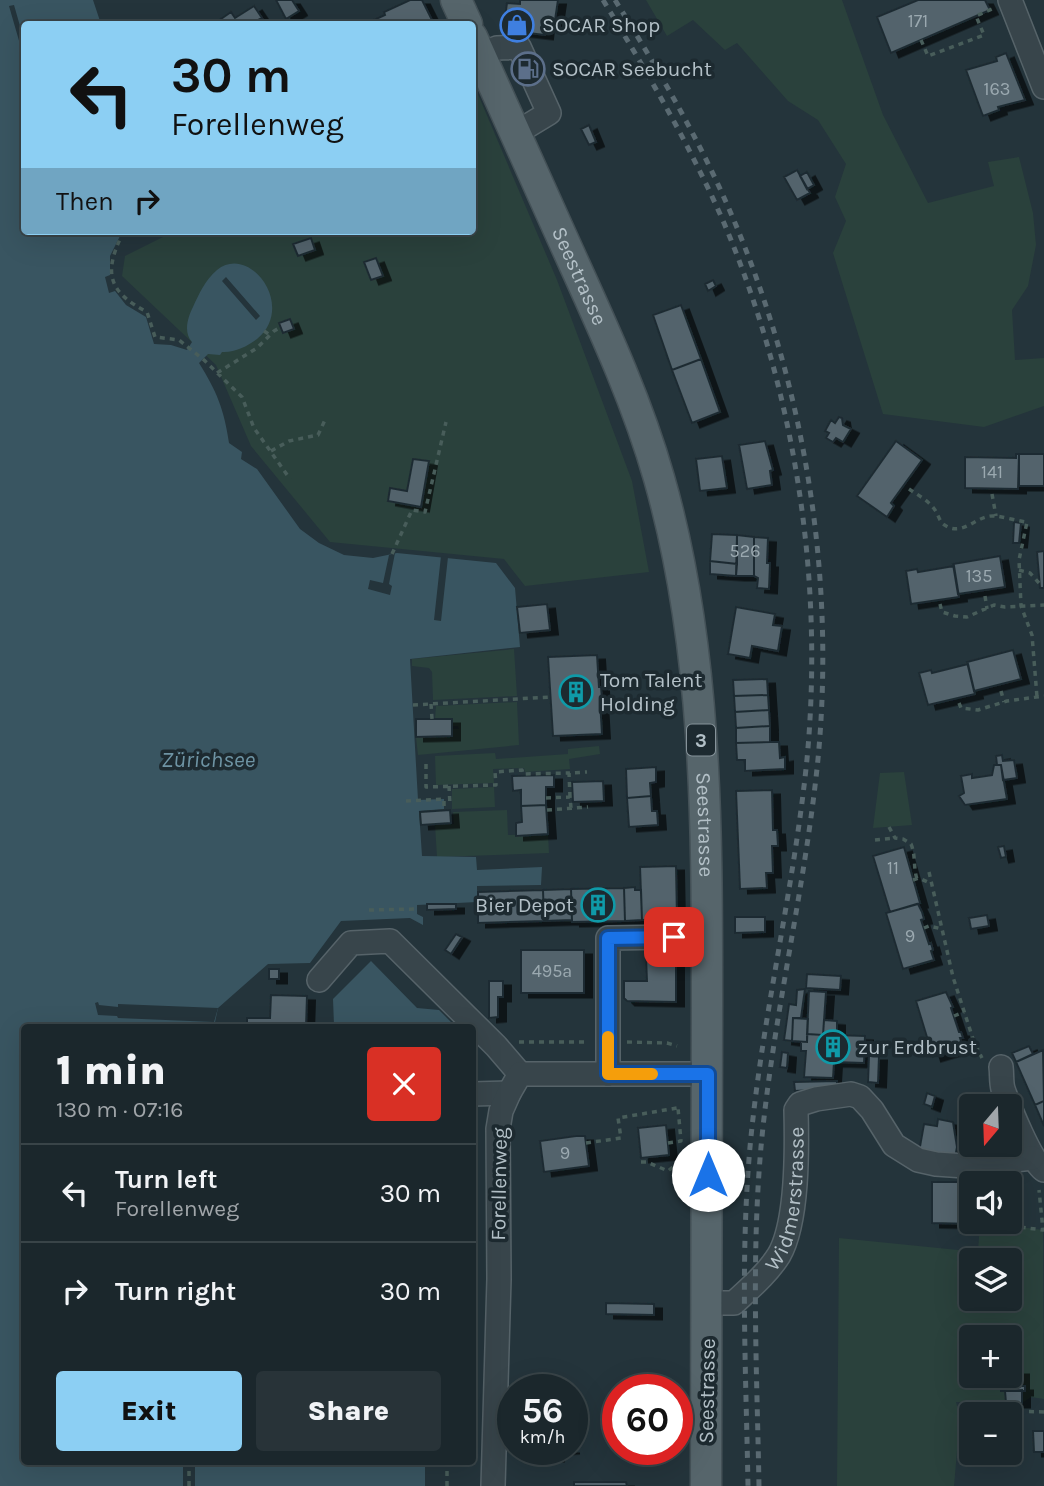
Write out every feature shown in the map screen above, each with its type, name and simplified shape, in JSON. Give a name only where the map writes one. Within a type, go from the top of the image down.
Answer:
[{"type":"main road","points":[[456,0],[466,21]]},
{"type":"main road","name":"Seestrasse","points":[[476,46],[593,302],[626,382],[659,478],[680,569],[697,687],[707,841],[706,1486]]},
{"type":"street","points":[[1005,3],[1044,87]]},
{"type":"street","points":[[608,1074],[608,938],[674,937]]},
{"type":"street","points":[[319,980],[351,943],[390,941],[474,1024]]},
{"type":"street","points":[[476,1026],[496,1046],[514,1083]]},
{"type":"street","points":[[1001,1067],[1002,1088],[1038,1169]]},
{"type":"street","points":[[476,1093],[514,1083],[608,1074],[708,1074]]},
{"type":"street","name":"Forellenweg","points":[[493,1486],[483,1444],[499,1279],[498,1129],[501,1111],[514,1083]]},
{"type":"street","name":"Widmerstrasse","points":[[708,1304],[734,1303],[767,1272],[780,1253],[792,1217],[797,1140],[796,1110],[805,1102],[841,1094],[860,1097],[872,1110],[894,1145],[918,1160],[936,1164],[1038,1169]]},
{"type":"path","points":[[921,40],[928,56],[984,34],[976,16],[1005,3]]},
{"type":"path","points":[[122,235],[112,261],[115,287],[127,302],[147,312],[155,337],[179,340],[242,397],[254,428],[290,479]]},
{"type":"path","points":[[217,373],[257,348],[281,327]]},
{"type":"path","points":[[264,331],[270,335]]},
{"type":"path","points":[[271,451],[289,441],[318,435],[325,420]]},
{"type":"path","points":[[392,554],[412,510],[425,512],[446,422]]},
{"type":"path","points":[[909,489],[927,501],[935,509],[941,523],[949,527],[961,529],[987,517],[996,516],[1027,522],[1019,560],[1021,606],[1032,635],[1037,697]]},
{"type":"path","points":[[992,494],[996,516]]},
{"type":"path","points":[[1019,570],[1030,573],[1039,583]]},
{"type":"path","points":[[985,596],[987,609]]},
{"type":"path","points":[[940,604],[942,612],[967,617],[995,605],[1044,605]]},
{"type":"path","points":[[1001,691],[1004,702]]},
{"type":"path","points":[[959,703],[961,708],[969,711],[1044,696]]},
{"type":"path","points":[[413,705],[550,697]]},
{"type":"path","points":[[431,704],[432,719]]},
{"type":"path","points":[[426,764],[426,787],[496,785],[495,772],[587,772]]},
{"type":"path","points":[[569,773],[571,808]]},
{"type":"path","points":[[449,786],[447,799],[450,804]]},
{"type":"path","points":[[546,798],[570,797]]},
{"type":"path","points":[[406,801],[444,799],[444,808]]},
{"type":"path","points":[[547,810],[587,807]]},
{"type":"path","points":[[889,827],[895,838]]},
{"type":"path","points":[[875,840],[903,839],[911,845],[915,859],[915,879],[932,884]]},
{"type":"path","points":[[929,872],[953,977],[974,1042],[982,1054]]},
{"type":"path","points":[[369,911],[416,909]]},
{"type":"path","points":[[924,928],[929,926],[942,929]]},
{"type":"path","points":[[954,1016],[964,1012]]},
{"type":"path","points":[[586,1143],[621,1138],[618,1118],[687,1107]]},
{"type":"path","points":[[641,1163],[647,1162],[664,1170],[673,1168],[678,1162],[683,1147],[677,1108]]},
{"type":"path","points":[[668,1143],[681,1141]]},
{"type":"path","points":[[1022,1227],[1043,1230],[1038,1169]]},
{"type":"path","points":[[1022,1411],[1044,1412]]},
{"type":"path","points":[[189,1465],[189,1486]]},
{"type":"path","points":[[447,1465],[447,1486]]},
{"type":"green space","points":[[646,0],[842,0],[883,115],[928,203],[994,186],[988,162],[1019,157],[1033,213],[1036,245],[1028,286],[1012,310],[1015,360],[1044,358],[1044,406],[984,427],[883,414],[833,253],[846,221],[835,197],[846,164],[818,120],[788,101],[737,43],[725,50],[693,20],[667,36]]},
{"type":"green space","points":[[476,90],[557,280],[632,481],[649,572],[525,586],[504,559],[330,542],[251,446],[216,365],[122,276],[125,256],[167,235],[476,235]]},
{"type":"green space","points":[[514,649],[517,696],[433,700],[432,672],[429,668],[412,666],[412,659]]},
{"type":"green space","points":[[517,702],[519,745],[418,755],[416,737],[452,736],[452,729],[459,729],[458,726],[452,726],[452,719],[435,719],[436,706]]},
{"type":"green space","points":[[599,746],[600,754],[569,759],[570,769],[525,772],[524,768],[493,769],[494,783],[436,785],[435,756],[495,753],[496,759],[568,754],[568,749]]},
{"type":"green space","points":[[904,772],[912,825],[873,828],[880,773]]},
{"type":"green space","points":[[494,787],[495,807],[452,809],[452,789]]},
{"type":"green space","points":[[507,810],[508,835],[548,834],[549,853],[437,857],[435,825],[454,824],[453,812]]},
{"type":"green space","points":[[1022,1227],[1043,1230],[1044,1399],[1031,1397],[1022,1403],[956,1402],[959,1428],[954,1486],[837,1486],[839,1238],[959,1250],[959,1311],[1022,1311],[1022,1248],[978,1248],[979,1234],[1022,1234]]},
{"type":"water","name":"Zürichsee","points":[[0,0],[93,0],[100,21],[21,21],[21,235],[120,235],[110,256],[110,275],[105,277],[109,293],[115,291],[126,305],[146,317],[154,344],[187,350],[192,342],[187,329],[189,315],[209,278],[217,270],[230,264],[242,265],[254,271],[264,282],[270,296],[272,310],[268,325],[257,339],[249,344],[220,355],[208,354],[199,363],[219,401],[229,443],[242,452],[241,459],[257,469],[300,529],[319,543],[344,555],[373,558],[397,553],[496,563],[515,588],[520,647],[410,659],[418,800],[444,799],[444,809],[419,811],[422,856],[476,857],[477,870],[542,867],[541,885],[477,886],[477,902],[417,905],[417,914],[423,917],[423,925],[410,918],[341,921],[310,963],[268,964],[218,1008],[215,1024],[21,1024],[21,1465],[425,1465],[425,1486],[0,1486]]},
{"type":"water","points":[[371,961],[417,1008],[439,1010],[453,1024],[334,1024],[333,999]]},
{"type":"pier","points":[[14,5],[21,30],[21,48],[9,6]]},
{"type":"pier","points":[[226,277],[260,316],[256,320],[222,281]]},
{"type":"pier","points":[[395,553],[389,584],[392,586],[390,595],[368,589],[370,580],[383,583],[389,555]]},
{"type":"pier","points":[[441,556],[448,557],[441,621],[434,620]]},
{"type":"pier","points":[[98,1002],[99,1005],[118,1007],[118,1004],[218,1008],[214,1022],[118,1018],[98,1015],[95,1003]]},
{"type":"pier","points":[[183,1465],[195,1465],[195,1486],[183,1486]]},
{"type":"building","points":[[276,0],[292,0],[299,11],[286,19]]},
{"type":"building","points":[[410,0],[422,0],[432,21],[372,21],[385,15],[384,12]]},
{"type":"building","points":[[520,0],[558,0],[554,27],[546,26],[545,35],[503,30],[507,3],[520,4]]},
{"type":"building","points":[[918,0],[985,0],[990,10],[891,53],[877,17]]},
{"type":"building","points":[[254,6],[262,18],[256,21],[221,19],[231,12],[235,18]]},
{"type":"building","points":[[1006,53],[1025,100],[998,107],[999,110],[983,116],[966,70],[997,61],[996,57]]},
{"type":"building","points":[[589,125],[596,142],[589,145],[581,129]]},
{"type":"building","points":[[797,170],[810,193],[797,200],[784,177]]},
{"type":"building","points":[[807,172],[814,185],[807,189],[800,176]]},
{"type":"building","points":[[311,238],[315,250],[298,256],[293,244]]},
{"type":"building","points":[[376,258],[383,276],[371,280],[364,262]]},
{"type":"building","points":[[713,280],[716,286],[708,291],[705,284]]},
{"type":"building","points":[[681,305],[701,359],[672,370],[653,315]]},
{"type":"building","points":[[290,319],[294,329],[283,333],[279,323]]},
{"type":"building","points":[[701,359],[720,412],[692,423],[672,370]]},
{"type":"building","points":[[839,417],[842,418],[843,425],[851,429],[843,442],[836,438],[833,442],[826,438],[829,433],[825,431],[831,420],[835,423]]},
{"type":"building","points":[[765,441],[773,470],[770,471],[772,485],[747,489],[739,445]]},
{"type":"building","points":[[896,441],[922,460],[891,503],[894,506],[887,517],[857,496]]},
{"type":"building","points":[[1016,454],[1019,454],[1018,489],[965,488],[965,457],[1016,458]]},
{"type":"building","points":[[1019,454],[1044,454],[1044,486],[1019,486]]},
{"type":"building","points":[[722,456],[727,488],[700,491],[696,459]]},
{"type":"building","points":[[413,459],[429,461],[421,507],[388,501],[390,488],[407,491]]},
{"type":"building","points":[[1014,522],[1021,523],[1019,543],[1013,543]]},
{"type":"building","points":[[712,534],[737,535],[737,564],[710,561]]},
{"type":"building","points":[[737,535],[754,537],[754,576],[736,576]]},
{"type":"building","points":[[754,537],[768,538],[769,589],[757,588],[758,578],[754,576]]},
{"type":"building","points":[[1044,551],[1044,588],[1040,588],[1037,552]]},
{"type":"building","points":[[1000,556],[1005,587],[958,594],[953,564]]},
{"type":"building","points":[[710,561],[737,564],[736,576],[710,574]]},
{"type":"building","points":[[954,566],[959,597],[911,604],[906,571],[917,569],[918,572]]},
{"type":"building","points":[[547,604],[550,630],[520,633],[517,607]]},
{"type":"building","points":[[736,607],[775,614],[773,625],[782,626],[778,651],[752,646],[750,658],[728,654]]},
{"type":"building","points":[[1013,650],[1021,679],[974,691],[967,662]]},
{"type":"building","name":"Tom Talent Holding","points":[[597,655],[602,699],[602,734],[553,736],[548,657]]},
{"type":"building","points":[[968,664],[975,694],[928,705],[919,673],[931,670],[932,673]]},
{"type":"building","points":[[767,679],[768,695],[734,696],[733,680]]},
{"type":"building","points":[[768,695],[769,710],[735,712],[734,696]]},
{"type":"building","points":[[769,710],[770,726],[736,728],[735,712]]},
{"type":"building","points":[[416,719],[452,719],[452,736],[416,737]]},
{"type":"building","points":[[770,726],[770,742],[736,743],[736,728]]},
{"type":"building","points":[[779,742],[780,758],[785,757],[785,769],[745,771],[745,760],[737,760],[736,743]]},
{"type":"building","points":[[1002,755],[1003,761],[1014,760],[1017,778],[1003,780],[1001,765],[997,765],[996,756]]},
{"type":"building","points":[[994,765],[1001,765],[1007,799],[965,805],[959,796],[964,793],[961,776],[972,774],[972,778],[992,775]]},
{"type":"building","points":[[656,767],[656,782],[650,783],[651,796],[627,798],[626,769]]},
{"type":"building","points":[[554,775],[554,787],[546,787],[546,805],[521,806],[521,790],[513,791],[512,776]]},
{"type":"building","points":[[603,781],[604,801],[573,802],[572,782]]},
{"type":"building","points":[[772,790],[773,830],[777,830],[778,846],[772,846],[773,873],[766,873],[767,888],[740,889],[736,791]]},
{"type":"building","points":[[651,796],[652,811],[657,811],[658,825],[629,827],[627,798]]},
{"type":"building","points":[[546,805],[548,834],[516,836],[516,823],[522,822],[521,806]]},
{"type":"building","points":[[450,810],[451,823],[421,825],[420,812]]},
{"type":"building","points":[[1004,846],[1006,857],[1001,858],[998,847]]},
{"type":"building","points":[[904,847],[920,903],[890,912],[873,856]]},
{"type":"building","points":[[676,866],[677,919],[642,920],[640,867]]},
{"type":"building","points":[[635,887],[635,890],[641,890],[642,920],[625,921],[624,888]]},
{"type":"building","name":"Bier Depot","points":[[624,888],[625,921],[572,922],[571,889]]},
{"type":"building","points":[[571,889],[572,920],[544,921],[543,890]]},
{"type":"building","points":[[543,890],[544,921],[478,923],[478,892]]},
{"type":"building","points":[[427,904],[456,904],[456,909],[427,910]]},
{"type":"building","points":[[918,904],[934,960],[903,969],[886,913]]},
{"type":"building","points":[[987,915],[989,926],[971,929],[969,918]]},
{"type":"building","points":[[735,917],[765,917],[765,932],[735,933]]},
{"type":"building","points":[[456,934],[462,937],[451,954],[445,950]]},
{"type":"building","points":[[521,950],[584,950],[584,993],[521,993]]},
{"type":"building","points":[[646,957],[676,957],[676,1002],[627,1001],[624,998],[624,981],[647,981]]},
{"type":"building","points":[[269,969],[279,969],[279,979],[269,979]]},
{"type":"building","points":[[807,974],[841,976],[840,990],[806,988]]},
{"type":"building","points":[[489,981],[503,981],[503,997],[498,997],[498,1017],[489,1018]]},
{"type":"building","points":[[805,989],[801,1018],[793,1018],[792,1041],[784,1040],[789,1004],[796,1005],[797,990]]},
{"type":"building","points":[[809,991],[826,992],[823,1035],[807,1034]]},
{"type":"building","points":[[946,992],[963,1038],[960,1038],[963,1048],[933,1057],[916,1001]]},
{"type":"building","points":[[271,995],[307,996],[306,1024],[247,1024],[247,1018],[270,1018]]},
{"type":"building","points":[[793,1018],[808,1019],[807,1042],[792,1041]]},
{"type":"building","name":"zur Erdbrust","points":[[824,1020],[837,1021],[837,1035],[865,1036],[864,1063],[834,1062],[833,1078],[804,1077],[806,1051],[801,1051],[801,1042],[807,1042],[807,1034],[823,1035]]},
{"type":"building","points":[[1029,1046],[1033,1054],[1016,1062],[1012,1053]]},
{"type":"building","points":[[1043,1050],[1044,1101],[1035,1105],[1016,1062]]},
{"type":"building","points":[[782,1052],[788,1053],[787,1068],[780,1067]]},
{"type":"building","points":[[869,1056],[879,1056],[878,1083],[868,1082]]},
{"type":"building","points":[[837,1081],[837,1085],[795,1091],[794,1082]]},
{"type":"building","points":[[927,1093],[935,1096],[932,1107],[924,1104]]},
{"type":"building","points":[[1044,1101],[1044,1126],[1035,1105]]},
{"type":"building","points":[[938,1119],[953,1122],[957,1147],[955,1158],[919,1152],[924,1124],[937,1126]]},
{"type":"building","points":[[666,1125],[669,1155],[641,1158],[638,1128]]},
{"type":"building","points":[[585,1136],[589,1166],[544,1172],[540,1141]]},
{"type":"building","points":[[932,1182],[959,1182],[959,1224],[932,1223]]},
{"type":"building","points":[[606,1303],[654,1304],[654,1315],[606,1314]]},
{"type":"building","points":[[1025,1386],[1025,1391],[1001,1391],[1001,1388]]},
{"type":"building","points":[[1022,1390],[1022,1402],[1006,1402],[1005,1391]]},
{"type":"building","points":[[1033,1431],[1044,1431],[1044,1452],[1034,1452]]},
{"type":"building","points":[[574,1482],[626,1482],[627,1486],[574,1486]]},
{"type":"railway","points":[[603,0],[697,165],[749,287],[786,419],[807,554],[811,623],[807,759],[755,1098],[747,1189],[744,1316],[748,1486]]},
{"type":"railway","points":[[615,0],[660,74],[701,150],[753,268],[794,405],[808,475],[817,546],[822,617],[818,759],[766,1098],[758,1189],[756,1316],[759,1486]]},
{"type":"slow traffic","points":[[608,1037],[608,1074],[652,1074]]},
{"type":"place","name":"SOCAR Shop","points":[[517,25]]},
{"type":"place","name":"SOCAR Seebucht","points":[[528,69]]},
{"type":"place","name":"Tom Talent Holding","points":[[576,692]]},
{"type":"place","name":"Bier Depot","points":[[598,905]]},
{"type":"place","name":"zur Erdbrust","points":[[833,1047]]},
{"type":"route","points":[[674,937],[608,938],[608,1074],[708,1074],[708,1175]]}]
